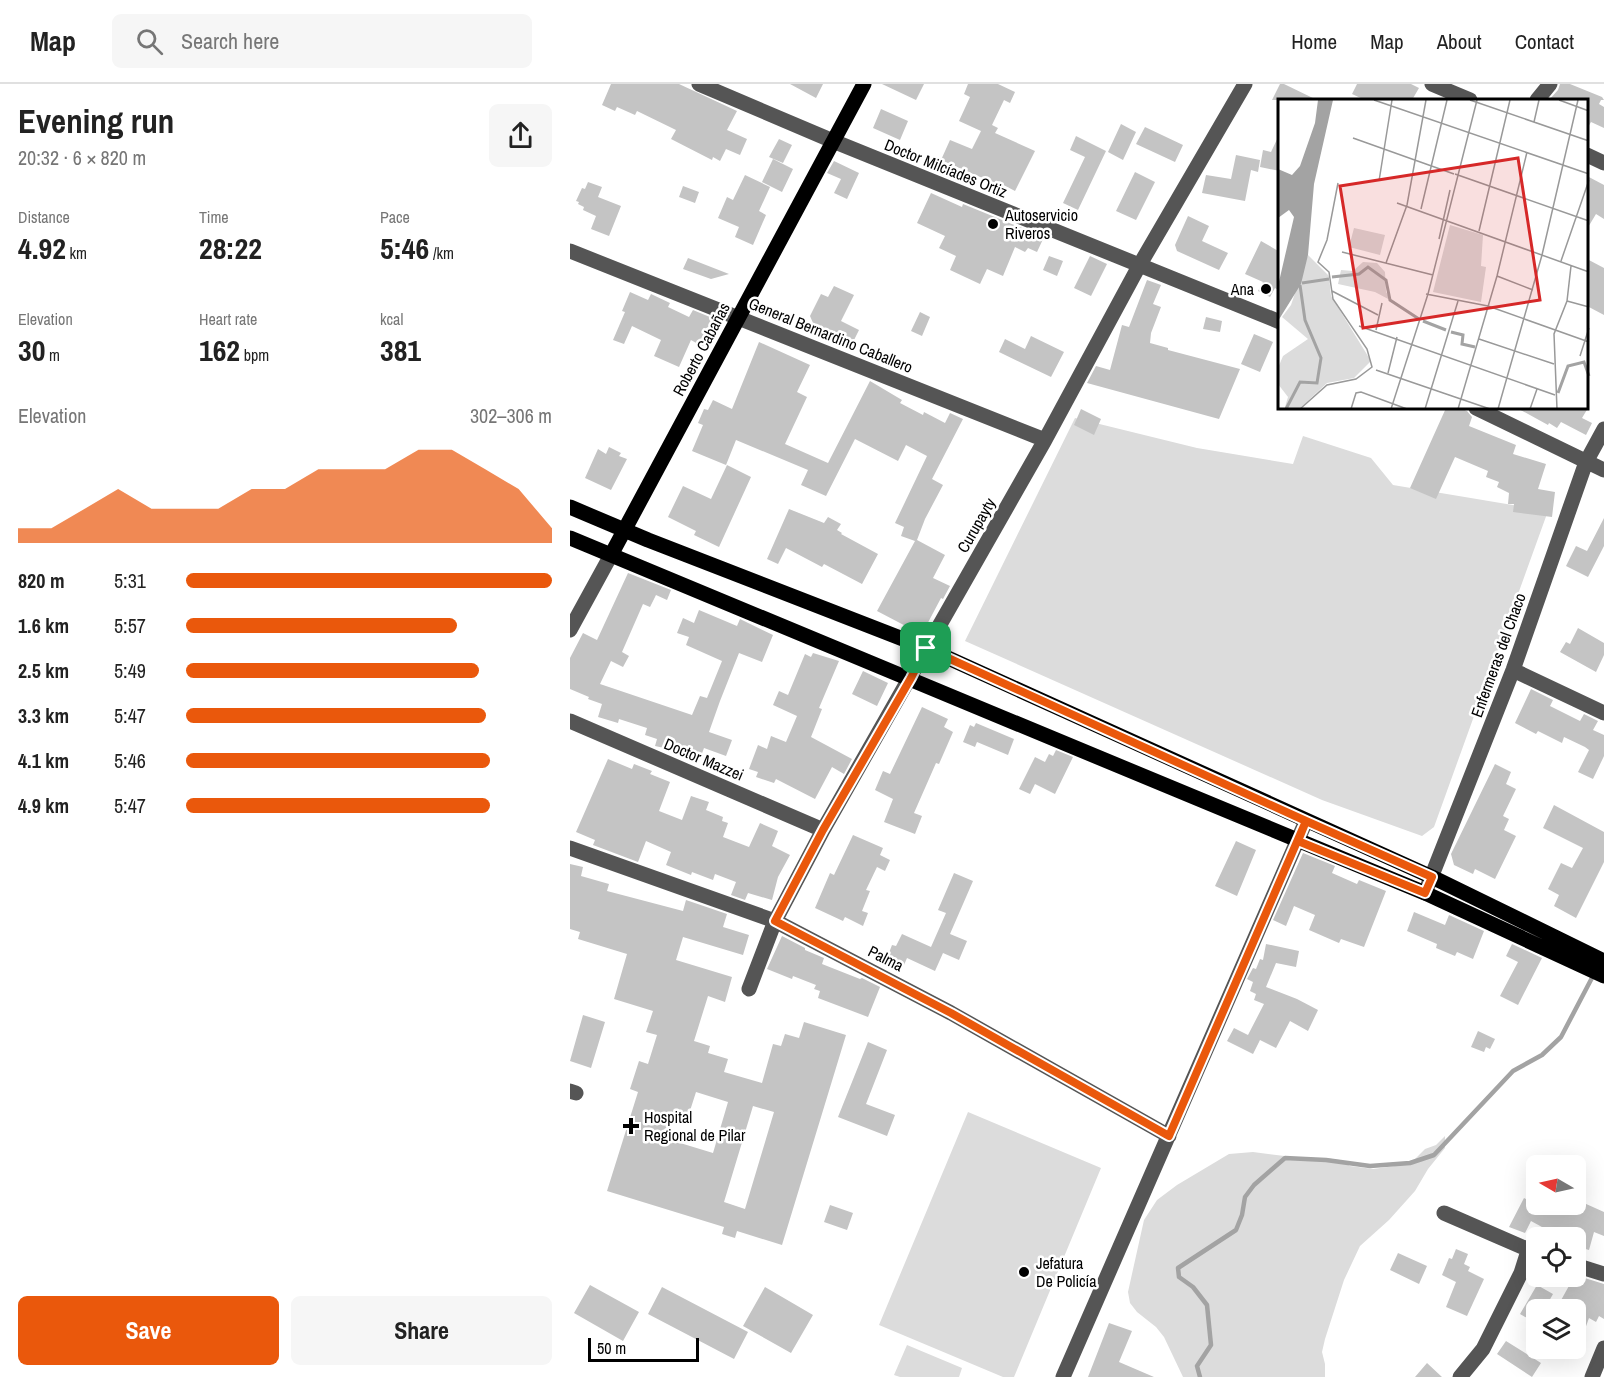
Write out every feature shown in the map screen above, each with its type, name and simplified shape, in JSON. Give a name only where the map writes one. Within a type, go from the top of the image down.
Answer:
[{"type":"main road","name":"Roberto Cabañas","points":[[611,555],[864,84]]},
{"type":"main road","points":[[570,507],[926,648],[1432,877],[1573,954],[1604,976]]},
{"type":"main road","points":[[570,538],[1573,954],[1604,961]]},
{"type":"street","name":"Doctor Milcíades Ortiz","points":[[699,84],[833,141],[1278,321]]},
{"type":"street","name":"Curupayty","points":[[749,989],[775,921],[823,830],[1045,440],[1139,266],[1245,84]]},
{"type":"street","points":[[1432,84],[1468,99]]},
{"type":"street","points":[[1538,99],[1550,84]]},
{"type":"street","points":[[1589,156],[1604,163]]},
{"type":"street","name":"General Bernardino Caballero","points":[[570,250],[1045,440]]},
{"type":"street","points":[[1480,410],[1604,470]]},
{"type":"street","name":"Enfermeras del Chaco","points":[[1425,893],[1513,670],[1586,462],[1604,429]]},
{"type":"street","name":"Roberto Cabañas","points":[[570,630],[611,555]]},
{"type":"street","points":[[1513,670],[1604,713]]},
{"type":"street","name":"Doctor Mazzei","points":[[570,721],[823,830]]},
{"type":"street","points":[[1063,1377],[1306,821]]},
{"type":"street","name":"Palma","points":[[570,848],[775,921],[951,1013],[1169,1136]]},
{"type":"street","points":[[1444,1213],[1526,1249]]},
{"type":"street","points":[[1460,1377],[1483,1349],[1526,1263]]},
{"type":"street","points":[[1586,1268],[1604,1274]]},
{"type":"street","points":[[1592,1377],[1604,1348]]},
{"type":"shaded area","points":[[1075,418],[1197,448],[1293,464],[1303,436],[1371,458],[1393,485],[1548,511],[1434,827],[1422,836],[1322,800],[965,641]]},
{"type":"shaded area","points":[[968,1112],[1101,1168],[1014,1377],[1003,1377],[879,1325]]},
{"type":"shaded area","points":[[1445,1136],[1445,1148],[1428,1169],[1415,1191],[1389,1220],[1360,1246],[1344,1280],[1325,1339],[1322,1352],[1325,1377],[1183,1377],[1164,1337],[1130,1303],[1128,1292],[1144,1220],[1157,1200],[1177,1185],[1229,1154],[1253,1152],[1301,1158],[1326,1158],[1339,1160],[1350,1166],[1373,1169],[1410,1164],[1425,1149],[1436,1145]]},
{"type":"shaded area","points":[[907,1345],[962,1368],[959,1377],[900,1377],[894,1375]]},
{"type":"building","points":[[611,84],[679,84],[737,111],[727,130],[747,139],[740,155],[726,149],[720,161],[713,157],[712,160],[671,139],[676,130],[637,111],[635,115],[617,107],[615,111],[602,105]]},
{"type":"building","points":[[790,84],[823,84],[816,98]]},
{"type":"building","points":[[882,84],[924,84],[916,100]]},
{"type":"building","points":[[968,84],[998,84],[1015,92],[1010,103],[1004,100],[992,125],[998,128],[995,133],[1035,151],[1015,191],[996,181],[994,183],[941,160],[950,140],[972,149],[981,131],[959,121],[970,97],[964,94]]},
{"type":"building","points":[[1280,84],[1315,99],[1278,99],[1272,100]]},
{"type":"building","points":[[1357,84],[1411,84],[1419,88],[1413,99],[1363,99],[1352,94]]},
{"type":"building","points":[[1560,84],[1570,84],[1602,97],[1604,100],[1601,100],[1599,104],[1604,107],[1604,128],[1591,122],[1589,126],[1589,99],[1550,99]]},
{"type":"building","points":[[881,109],[908,121],[900,140],[873,128]]},
{"type":"building","points":[[1121,124],[1136,132],[1123,160],[1108,152]]},
{"type":"building","points":[[1145,127],[1183,145],[1175,162],[1136,144]]},
{"type":"building","points":[[1076,136],[1106,151],[1078,210],[1063,203],[1085,157],[1070,150]]},
{"type":"building","points":[[1278,137],[1278,171],[1260,167],[1263,150],[1271,152]]},
{"type":"building","points":[[779,139],[792,145],[783,163],[769,157]]},
{"type":"building","points":[[1236,155],[1260,160],[1258,172],[1251,170],[1245,201],[1202,193],[1206,175],[1231,179]]},
{"type":"building","points":[[773,159],[793,169],[782,192],[762,182]]},
{"type":"building","points":[[834,161],[859,173],[847,199],[834,193],[841,179],[827,173]]},
{"type":"building","points":[[1135,172],[1155,182],[1136,220],[1116,211]]},
{"type":"building","points":[[745,175],[770,187],[759,211],[766,215],[753,245],[735,237],[739,227],[718,218],[727,197],[733,200]]},
{"type":"building","points":[[1589,177],[1604,185],[1604,219],[1596,214],[1589,226]]},
{"type":"building","points":[[588,182],[602,187],[598,197],[621,206],[609,236],[591,229],[596,216],[583,210],[584,207],[576,201],[582,188],[585,189]]},
{"type":"building","points":[[683,186],[699,192],[695,203],[679,197]]},
{"type":"building","points":[[931,193],[1044,237],[1037,252],[1028,248],[1025,252],[1015,247],[1003,276],[987,269],[980,284],[950,270],[956,256],[939,248],[945,236],[917,223]]},
{"type":"building","points":[[1188,216],[1209,226],[1202,241],[1228,253],[1219,270],[1177,251],[1175,245]]},
{"type":"building","points":[[1261,241],[1278,251],[1278,290],[1275,288],[1270,297],[1258,291],[1263,282],[1245,274]]},
{"type":"building","points":[[1049,256],[1063,261],[1057,276],[1043,270]]},
{"type":"building","points":[[1090,256],[1107,264],[1091,296],[1074,288]]},
{"type":"building","points":[[688,258],[729,274],[711,279],[683,269]]},
{"type":"building","points":[[1589,260],[1604,268],[1604,315],[1589,307]]},
{"type":"building","points":[[1147,280],[1161,285],[1153,304],[1161,307],[1151,333],[1150,343],[1240,369],[1219,419],[1087,383],[1096,366],[1110,370],[1122,325],[1129,327]]},
{"type":"building","points":[[834,286],[854,295],[841,321],[859,330],[853,342],[813,323],[810,316],[821,294],[828,297]]},
{"type":"building","points":[[630,292],[648,300],[651,294],[670,303],[668,307],[689,317],[693,310],[717,320],[703,347],[691,340],[679,367],[654,356],[661,340],[632,326],[624,344],[613,340],[625,312],[622,311]]},
{"type":"building","points":[[920,312],[930,317],[922,336],[911,331]]},
{"type":"building","points":[[1206,317],[1222,321],[1220,332],[1203,329]]},
{"type":"building","points":[[1254,334],[1273,342],[1260,372],[1241,364]]},
{"type":"building","points":[[1031,336],[1064,352],[1051,377],[999,352],[1005,339],[1025,349]]},
{"type":"building","points":[[759,342],[810,365],[797,392],[807,397],[785,444],[828,463],[870,381],[902,400],[900,403],[923,415],[924,412],[945,423],[950,413],[963,419],[932,479],[943,485],[917,540],[945,555],[933,578],[950,586],[923,632],[919,633],[877,611],[915,541],[901,536],[904,527],[895,523],[927,456],[906,445],[898,461],[855,439],[826,496],[801,485],[808,470],[736,440],[726,465],[692,451],[703,425],[698,423],[704,409],[708,410],[713,400],[732,409]]},
{"type":"building","points":[[1081,409],[1101,419],[1094,435],[1074,425]]},
{"type":"building","points":[[1445,410],[1465,410],[1472,417],[1469,426],[1516,445],[1513,454],[1546,464],[1538,489],[1555,492],[1552,517],[1513,512],[1514,504],[1508,504],[1509,493],[1497,487],[1499,482],[1486,477],[1488,471],[1455,457],[1436,499],[1410,488]]},
{"type":"building","points":[[1521,410],[1587,410],[1582,418],[1592,423],[1586,435],[1561,422],[1557,428],[1549,423],[1548,425]]},
{"type":"building","points":[[609,447],[621,453],[619,456],[627,459],[611,490],[585,478],[598,449],[606,454]]},
{"type":"building","points":[[727,465],[751,477],[719,547],[694,535],[696,531],[668,517],[683,486],[711,499]]},
{"type":"building","points":[[789,509],[824,523],[828,517],[841,524],[837,530],[841,534],[878,554],[862,584],[824,564],[822,567],[786,548],[778,564],[767,559]]},
{"type":"building","points":[[1604,518],[1604,546],[1588,577],[1566,566],[1576,546],[1587,551]]},
{"type":"building","points":[[628,573],[671,590],[667,600],[656,595],[650,607],[643,604],[622,652],[629,656],[623,667],[611,661],[600,684],[692,715],[700,696],[707,698],[722,661],[686,645],[689,637],[677,633],[683,618],[694,623],[699,610],[737,626],[740,619],[773,635],[762,662],[739,653],[720,701],[709,732],[732,740],[726,756],[704,748],[701,756],[655,746],[657,739],[645,735],[647,728],[619,719],[618,723],[598,717],[602,704],[570,689],[570,658],[583,633],[597,640]]},
{"type":"building","points":[[1578,628],[1604,643],[1604,655],[1596,672],[1560,652],[1566,642],[1570,644]]},
{"type":"building","points":[[813,653],[839,661],[819,708],[822,709],[811,737],[852,759],[844,774],[832,767],[815,799],[776,779],[774,783],[756,777],[758,772],[749,769],[758,745],[767,749],[771,736],[786,742],[797,716],[773,705],[779,691],[788,695],[805,654],[811,657]]},
{"type":"building","points":[[863,671],[888,683],[877,706],[852,694]]},
{"type":"building","points":[[1531,689],[1553,700],[1550,706],[1580,721],[1584,714],[1598,721],[1593,730],[1604,735],[1604,756],[1593,779],[1578,772],[1589,750],[1585,747],[1564,737],[1562,743],[1538,731],[1536,734],[1515,723]]},
{"type":"building","points":[[922,707],[948,719],[944,727],[953,732],[939,764],[936,763],[914,813],[922,816],[915,834],[884,822],[893,799],[875,790],[883,771],[890,774]]},
{"type":"building","points":[[976,723],[1014,739],[1008,755],[977,742],[975,747],[963,742],[970,725],[974,727]]},
{"type":"building","points":[[1056,750],[1073,757],[1055,794],[1035,784],[1030,794],[1019,789],[1035,757],[1045,762],[1049,754],[1053,756]]},
{"type":"building","points":[[608,759],[632,769],[634,764],[670,782],[659,811],[682,820],[691,796],[709,802],[706,810],[723,817],[722,821],[728,823],[723,837],[749,847],[760,823],[778,831],[772,846],[790,855],[778,877],[772,900],[748,893],[745,900],[731,895],[736,882],[715,874],[713,880],[692,872],[691,875],[666,865],[671,852],[646,841],[638,862],[593,845],[595,840],[576,832]]},
{"type":"building","points":[[1495,764],[1511,772],[1506,784],[1516,789],[1503,816],[1509,819],[1504,830],[1516,836],[1495,879],[1475,869],[1473,874],[1454,865],[1451,854]]},
{"type":"building","points":[[1554,805],[1604,832],[1604,862],[1576,918],[1554,906],[1559,895],[1548,889],[1561,863],[1572,868],[1583,848],[1543,828]]},
{"type":"building","points":[[853,835],[883,848],[880,855],[890,860],[885,871],[877,867],[866,890],[870,891],[862,911],[868,913],[863,926],[845,917],[843,921],[815,908],[830,873],[834,875]]},
{"type":"building","points":[[1236,841],[1256,850],[1237,896],[1215,886]]},
{"type":"building","points":[[1303,853],[1335,866],[1332,873],[1357,884],[1359,880],[1386,891],[1364,947],[1341,939],[1339,943],[1309,930],[1315,915],[1294,906],[1286,926],[1273,920]]},
{"type":"building","points":[[570,864],[583,867],[581,876],[609,884],[607,891],[683,911],[686,900],[727,914],[723,927],[749,935],[743,955],[683,937],[676,960],[732,977],[725,1002],[708,996],[694,1041],[710,1046],[708,1053],[728,1059],[724,1072],[762,1083],[773,1044],[781,1046],[785,1034],[799,1038],[804,1022],[846,1035],[782,1245],[737,1231],[735,1238],[722,1234],[724,1227],[607,1191],[638,1092],[630,1089],[639,1061],[648,1064],[657,1035],[646,1032],[653,1011],[614,999],[627,954],[578,939],[580,932],[570,929]],"holes":[[[696,1092],[728,1102],[713,1153],[667,1139],[675,1113],[688,1117]],[[753,1106],[774,1112],[745,1209],[724,1202]]]},
{"type":"building","points":[[954,873],[973,881],[950,934],[967,941],[959,960],[943,953],[935,971],[907,958],[904,965],[887,958],[892,945],[896,946],[902,934],[931,947],[946,913],[938,910]]},
{"type":"building","points":[[1414,912],[1445,925],[1449,915],[1484,931],[1473,959],[1457,952],[1455,956],[1436,948],[1437,944],[1407,931]]},
{"type":"building","points":[[782,936],[824,958],[822,964],[880,987],[868,1017],[818,998],[820,991],[814,989],[816,985],[767,969]]},
{"type":"building","points":[[1266,944],[1299,951],[1296,967],[1276,963],[1266,987],[1318,1010],[1308,1031],[1290,1021],[1276,1048],[1260,1040],[1253,1054],[1227,1041],[1234,1028],[1248,1035],[1264,1004],[1254,1000],[1256,994],[1250,991],[1253,982],[1247,979],[1253,968],[1256,969],[1260,959],[1263,960]]},
{"type":"building","points":[[1512,944],[1542,958],[1518,1005],[1500,996],[1518,962],[1506,956]]},
{"type":"building","points":[[583,1015],[605,1022],[591,1068],[570,1061]]},
{"type":"building","points":[[1478,1031],[1495,1039],[1490,1049],[1486,1047],[1484,1052],[1471,1047]]},
{"type":"building","points":[[868,1042],[887,1050],[866,1104],[895,1115],[887,1136],[838,1117]]},
{"type":"building","points":[[1524,1198],[1526,1199],[1526,1215],[1586,1215],[1586,1204],[1604,1212],[1604,1236],[1594,1232],[1589,1250],[1586,1249],[1586,1227],[1542,1227],[1531,1221],[1525,1233],[1509,1227]]},
{"type":"building","points":[[830,1205],[853,1213],[847,1230],[824,1222]]},
{"type":"building","points":[[1456,1249],[1468,1254],[1464,1264],[1470,1267],[1468,1271],[1484,1279],[1467,1316],[1446,1307],[1456,1282],[1442,1275],[1449,1258],[1452,1259]]},
{"type":"building","points":[[1398,1253],[1427,1266],[1419,1284],[1390,1270]]},
{"type":"building","points":[[1586,1278],[1604,1284],[1604,1319],[1599,1316],[1596,1322],[1589,1318],[1586,1326],[1586,1299],[1562,1299],[1568,1287],[1586,1287]]},
{"type":"building","points":[[590,1285],[639,1312],[623,1341],[574,1313]]},
{"type":"building","points":[[662,1287],[748,1332],[734,1359],[648,1314]]},
{"type":"building","points":[[765,1287],[813,1315],[791,1353],[743,1326]]},
{"type":"building","points":[[1536,1287],[1553,1294],[1550,1299],[1529,1299]]},
{"type":"building","points":[[1526,1304],[1526,1317],[1520,1314]]},
{"type":"building","points":[[1109,1323],[1132,1331],[1119,1362],[1154,1377],[1088,1377]]},
{"type":"building","points":[[1506,1341],[1526,1354],[1526,1359],[1535,1359],[1541,1363],[1532,1377],[1497,1354]]},
{"type":"building","points":[[1427,1363],[1442,1377],[1415,1377]]},
{"type":"waterway","points":[[1200,1377],[1197,1366],[1211,1345],[1207,1305],[1193,1287],[1179,1277],[1178,1268],[1236,1230],[1242,1215],[1245,1197],[1254,1185],[1285,1158],[1326,1160],[1370,1166],[1410,1163],[1434,1155],[1513,1071],[1542,1055],[1561,1037],[1594,974]]},
{"type":"place","name":"Autoservicio Riveros","points":[[993,224]]},
{"type":"place","name":"Ana","points":[[1266,289]]},
{"type":"place","name":"Hospital Regional de Pilar","points":[[631,1126]]},
{"type":"place","name":"Jefatura De Policía","points":[[1024,1272]]},
{"type":"route","points":[[926,648],[823,830],[775,921],[951,1013],[1169,1136],[1306,821],[1432,877],[1425,893],[1298,841],[1306,821],[926,648]]}]
